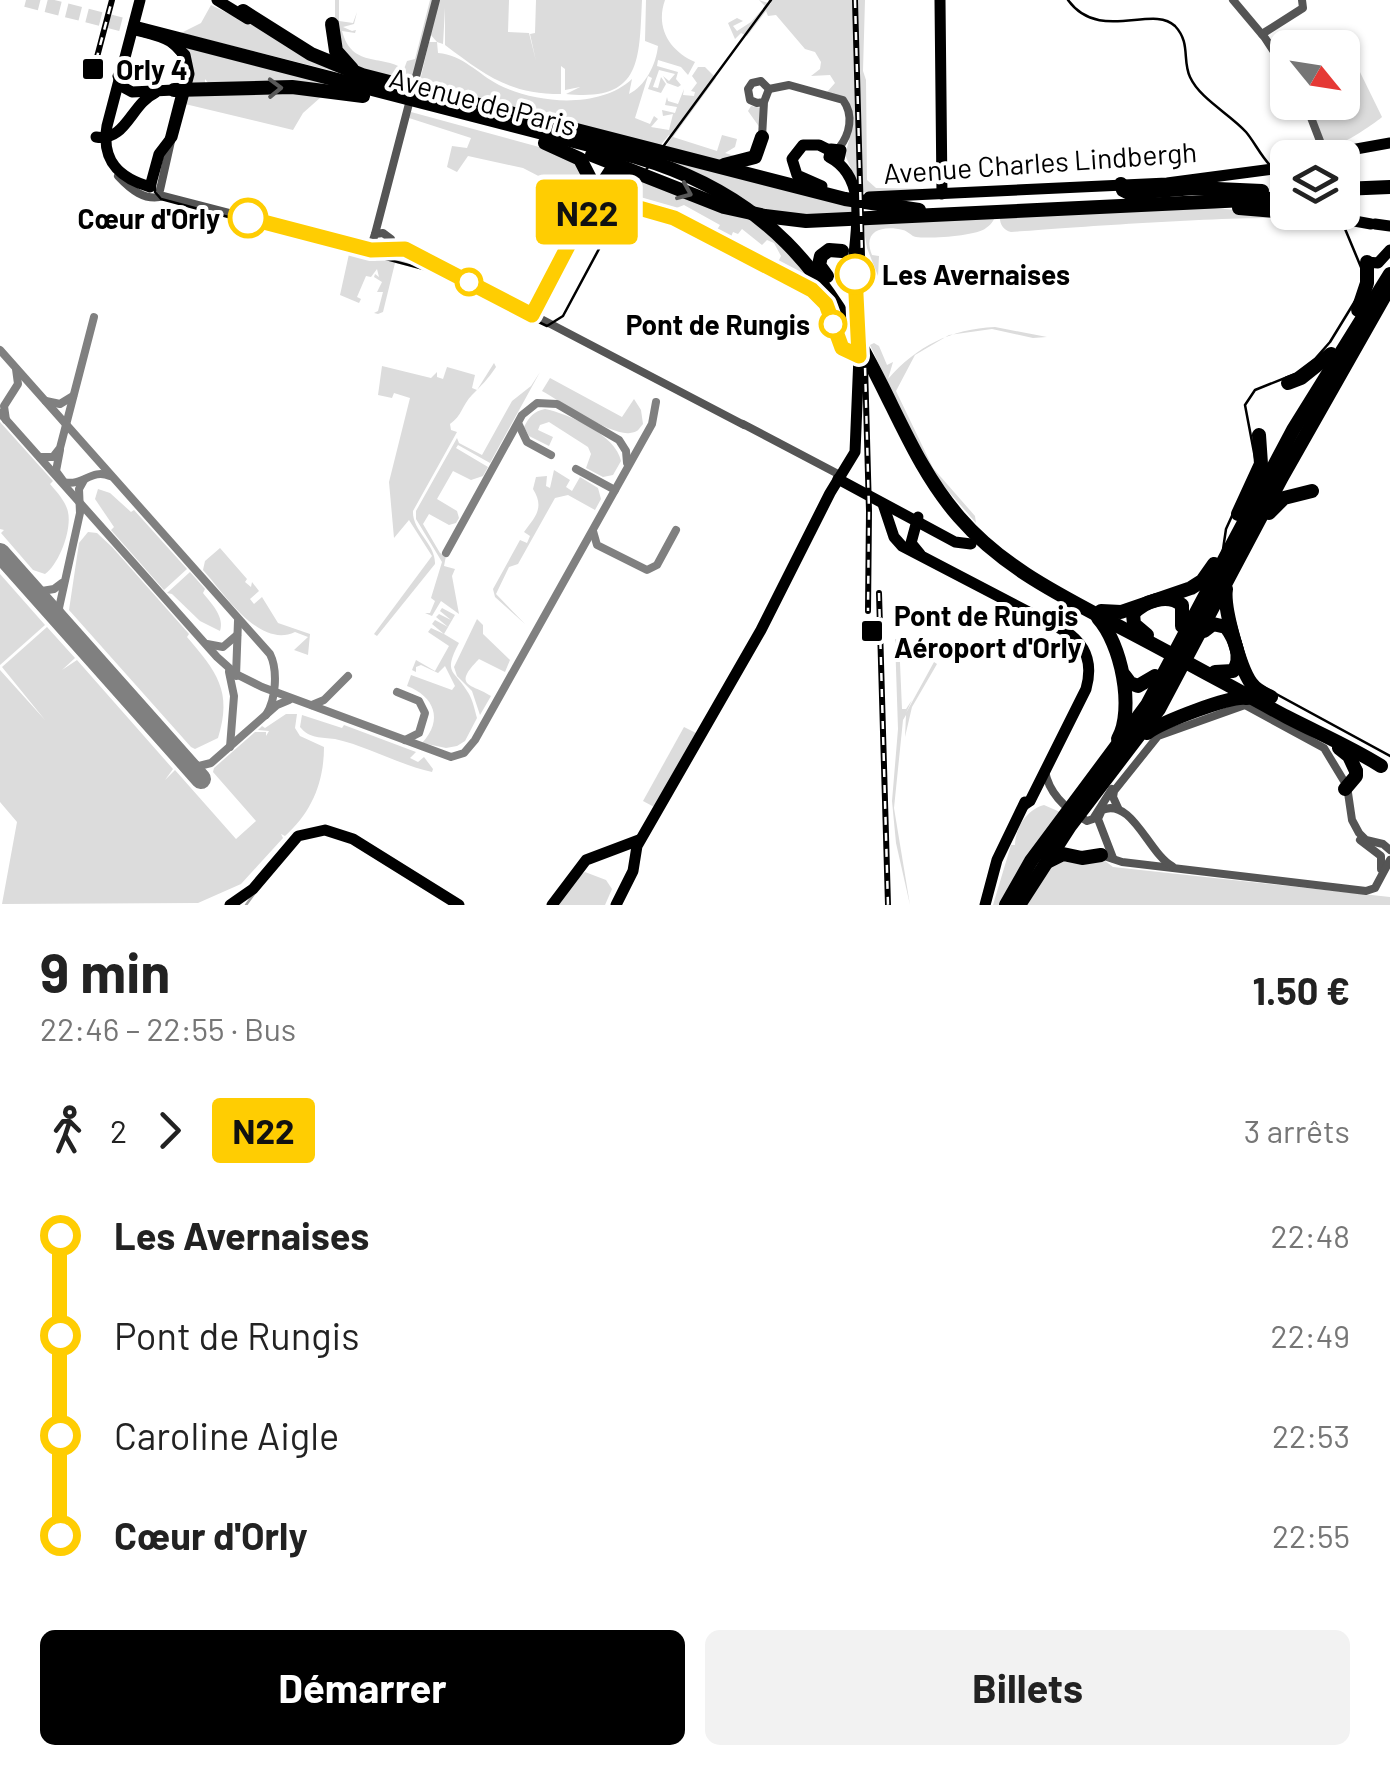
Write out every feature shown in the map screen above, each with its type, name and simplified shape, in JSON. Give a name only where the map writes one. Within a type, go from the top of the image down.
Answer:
[{"type":"highway","points":[[239,11],[323,70],[426,112]]},
{"type":"highway","points":[[332,24],[339,55],[362,74]]},
{"type":"highway","points":[[136,27],[438,95]]},
{"type":"highway","points":[[280,39],[314,58],[323,70],[702,178],[728,193],[769,222],[824,278],[926,465],[963,514],[1028,570],[1096,611],[1121,612],[1191,588],[1215,564]]},
{"type":"highway","points":[[323,70],[362,74],[780,182],[868,200],[948,210],[1270,195]]},
{"type":"highway","name":"Avenue de Paris","points":[[175,88],[330,90],[598,156],[650,165],[724,207],[785,219],[857,222],[1199,203]]},
{"type":"highway","points":[[548,123],[710,186],[760,220],[807,264],[849,318]]},
{"type":"highway","points":[[712,165],[748,161],[758,153],[762,137]]},
{"type":"highway","points":[[762,137],[763,160],[780,182]]},
{"type":"highway","points":[[545,143],[577,156],[604,189],[609,172],[619,167],[650,165]]},
{"type":"highway","points":[[584,218],[588,174]]},
{"type":"highway","points":[[1122,184],[1127,193],[1195,188],[1270,193]]},
{"type":"highway","points":[[1360,191],[1390,189]]},
{"type":"highway","points":[[1199,203],[1270,195]]},
{"type":"highway","points":[[1199,203],[1270,210]]},
{"type":"highway","points":[[796,246],[809,251],[848,247]]},
{"type":"highway","points":[[848,247],[823,253],[819,265],[844,300],[849,318]]},
{"type":"highway","points":[[1358,310],[1368,283],[1367,262]]},
{"type":"highway","points":[[1105,758],[1127,728],[1331,354],[1358,310],[1390,270]]},
{"type":"highway","points":[[1013,905],[1140,718],[1293,430],[1390,270]]},
{"type":"highway","points":[[1013,905],[1045,852],[1146,718],[1305,420],[1389,287]]},
{"type":"highway","points":[[1321,430],[1327,409],[1389,287]]},
{"type":"highway","points":[[1013,905],[1031,861],[1077,816],[1134,744],[1175,680],[1304,436],[1355,352]]},
{"type":"highway","points":[[1288,384],[1331,354]]},
{"type":"highway","points":[[891,401],[956,527],[1041,584],[1166,648],[1267,706]]},
{"type":"highway","points":[[1236,524],[1261,464],[1259,435]]},
{"type":"highway","points":[[1246,546],[1280,500],[1312,490]]},
{"type":"highway","points":[[971,544],[995,553]]},
{"type":"highway","points":[[1228,578],[1225,602],[1250,682],[1346,754],[1356,776],[1341,778]]},
{"type":"highway","points":[[1144,637],[1134,624],[1133,614],[1142,606],[1164,599],[1174,599],[1182,605],[1182,626]]},
{"type":"highway","points":[[1096,611],[1108,632],[1128,702],[1123,729],[1065,842],[1071,851],[1083,854],[1103,841]]},
{"type":"highway","points":[[1199,634],[1218,624],[1232,635],[1237,666],[1216,676]]},
{"type":"highway","points":[[1144,637],[1128,636],[1117,645],[1124,674],[1128,682],[1137,686],[1156,676]]},
{"type":"highway","points":[[1216,676],[1387,767]]},
{"type":"highway","points":[[1175,680],[1172,702],[1188,711],[1218,701],[1222,691],[1216,676]]},
{"type":"highway","points":[[1134,744],[1161,724],[1236,697],[1338,735]]},
{"type":"highway","points":[[1038,871],[1060,854],[1082,858],[1103,841]]},
{"type":"main road","points":[[137,0],[118,78],[122,87],[130,91],[175,88]]},
{"type":"main road","points":[[136,27],[174,42],[187,60],[188,78],[172,137],[159,154],[158,191],[118,172],[105,146],[106,126],[137,0]]},
{"type":"main road","points":[[940,0],[942,194]]},
{"type":"main road","points":[[220,2],[280,39]]},
{"type":"main road","points":[[102,137],[123,127],[136,106],[151,94],[175,88]]},
{"type":"main road","points":[[613,905],[632,849],[860,449],[868,361],[858,286],[848,247],[857,222],[853,180],[836,153],[819,145],[804,145],[792,159],[794,172],[808,182],[846,196]]},
{"type":"main road","points":[[1360,150],[1390,145]]},
{"type":"main road","points":[[1360,153],[1390,145]]},
{"type":"main road","name":"Avenue Charles Lindbergh","points":[[868,200],[1176,182],[1270,167]]},
{"type":"main road","points":[[1360,220],[1390,224]]},
{"type":"main road","points":[[1367,262],[1378,263],[1390,250]]},
{"type":"main road","points":[[841,478],[958,543],[971,544]]},
{"type":"main road","points":[[873,496],[898,543],[1065,631],[1083,648],[1089,663],[1088,685],[1037,791],[997,860],[985,905]]},
{"type":"main road","points":[[891,528],[900,510]]},
{"type":"main road","points":[[917,519],[956,527]]},
{"type":"main road","points":[[917,519],[913,548],[922,556]]},
{"type":"main road","points":[[912,539],[920,528],[930,528]]},
{"type":"main road","points":[[1338,735],[1387,767]]},
{"type":"main road","points":[[230,905],[253,889],[286,846],[311,831],[342,833],[460,905]]},
{"type":"main road","points":[[552,905],[580,865],[592,856],[632,849]]},
{"type":"street","points":[[120,63],[103,129],[105,155],[114,172],[135,191],[153,198],[158,191],[371,250],[381,240],[395,158],[436,0]]},
{"type":"street","points":[[1232,0],[1270,46]]},
{"type":"street","points":[[1262,34],[1303,3]]},
{"type":"street","points":[[764,102],[752,102],[748,89],[758,81],[769,89],[789,85],[843,100],[849,130],[836,153]]},
{"type":"street","points":[[762,137],[764,102],[769,89]]},
{"type":"street","points":[[381,240],[534,311],[841,478]]},
{"type":"street","points":[[381,240],[409,250],[559,326]]},
{"type":"street","points":[[1077,816],[1093,819],[1111,790],[1158,736],[1245,705],[1321,745],[1341,778],[1359,833],[1366,840],[1384,844],[1390,854]]},
{"type":"street","points":[[1341,778],[1349,819],[1362,842],[1381,856],[1383,864],[1371,886],[1356,888]]},
{"type":"street","points":[[1103,841],[1120,782]]},
{"type":"street","points":[[1111,790],[1113,807],[1136,824],[1160,859],[1176,868]]},
{"type":"street","points":[[1037,791],[1092,824],[1103,841],[1144,865],[1366,891],[1375,888],[1390,854]]},
{"type":"street","points":[[1362,842],[1390,854]]},
{"type":"street","points":[[1144,865],[1152,858],[1153,849]]},
{"type":"shaded area","points":[[335,0],[339,0],[339,21],[353,23],[357,12],[354,24],[343,27],[356,30],[355,33],[342,31],[353,50],[404,69],[407,61],[415,59],[433,0],[411,84],[360,70],[345,61],[335,21]]},
{"type":"shaded area","points":[[439,0],[509,0],[508,32],[529,33],[536,61],[530,34],[535,33],[536,0],[642,0],[640,41],[631,72],[623,84],[591,95],[566,94],[580,87],[565,90],[565,69],[561,66],[561,94],[527,91],[498,81],[445,45],[445,8],[443,44],[430,34]]},
{"type":"shaded area","points":[[646,0],[665,0],[662,20],[667,37],[678,52],[695,62],[688,75],[681,67],[658,60],[657,66],[678,72],[676,79],[681,85],[667,83],[663,76],[669,81],[675,74],[659,70],[653,87],[658,88],[661,77],[666,84],[661,93],[648,89],[652,78],[648,76],[635,118],[650,124],[654,116],[658,119],[651,127],[669,130],[673,114],[663,116],[662,110],[675,113],[677,107],[665,105],[667,97],[678,104],[684,89],[683,95],[694,96],[691,91],[697,83],[692,76],[698,67],[705,67],[716,78],[673,137],[717,151],[722,135],[737,139],[735,147],[725,153],[738,157],[755,149],[760,130],[757,153],[737,164],[664,149],[672,137],[669,135],[659,147],[419,85],[429,42],[437,42],[438,53],[463,61],[499,85],[531,96],[586,99],[619,89],[632,79],[629,94],[645,80],[657,53],[658,46],[645,41]]},
{"type":"shaded area","points":[[759,0],[771,4],[768,0],[853,0],[857,182],[845,155],[851,133],[851,108],[827,92],[835,83],[830,75],[811,76],[820,69],[815,52],[805,49],[776,15],[768,16],[766,11],[747,36],[741,33],[735,39],[728,23],[737,18],[743,21],[733,26],[737,31],[751,22],[765,6]]},
{"type":"shaded area","points":[[858,0],[865,0],[867,180],[876,188],[937,189],[874,195],[863,192]]},
{"type":"shaded area","points":[[211,5],[361,78],[181,33],[201,23]]},
{"type":"shaded area","points":[[184,47],[352,90],[209,84],[205,79],[205,84],[188,85]]},
{"type":"shaded area","points":[[1360,72],[1382,117],[1347,140],[1323,140],[1316,120],[1360,120]]},
{"type":"shaded area","points":[[285,90],[321,97],[303,113],[293,130],[185,104],[186,93]]},
{"type":"shaded area","points":[[751,106],[762,108],[760,128],[748,111]]},
{"type":"shaded area","points":[[411,112],[572,156],[584,170],[584,211],[573,234],[581,198],[523,168],[468,156],[457,172],[447,167],[452,146],[467,148],[471,138],[409,118]]},
{"type":"shaded area","points":[[658,156],[853,203],[853,218],[761,213]]},
{"type":"shaded area","points":[[618,169],[638,175],[628,190],[643,177],[685,197],[746,216],[801,262],[778,238],[798,258],[810,272],[826,293],[802,263],[812,277],[811,284],[765,264],[764,261],[776,266],[781,256],[774,243],[767,240],[762,245],[742,229],[738,234],[733,232],[728,244],[681,220],[681,216],[715,233],[720,225],[684,205],[674,209],[679,213],[677,217],[625,194],[611,193],[606,177]]},
{"type":"shaded area","points":[[1192,206],[1270,213],[1270,218],[1011,232],[1004,228],[1000,215]]},
{"type":"shaded area","points":[[996,216],[981,231],[963,235],[922,238],[905,231],[881,229],[870,240],[872,255],[879,256],[878,276],[867,248],[863,223]]},
{"type":"shaded area","points":[[365,249],[392,249],[377,254],[417,265],[416,268],[395,263],[383,312],[378,314],[374,313],[383,292],[377,292],[382,282],[374,277],[379,277],[377,269],[371,277],[366,276],[357,297],[361,299],[359,303],[340,295],[349,254],[378,259],[363,255]]},
{"type":"shaded area","points":[[815,280],[831,302],[830,299],[855,337],[850,331],[855,349],[847,344],[813,287]]},
{"type":"shaded area","points":[[995,327],[1047,337],[1033,338],[992,329],[954,334]]},
{"type":"shaded area","points":[[944,338],[915,355],[896,391],[933,468],[975,516],[976,523],[942,484],[919,450],[870,345],[879,346],[887,365],[893,362],[888,379],[911,357]]},
{"type":"shaded area","points":[[494,363],[496,367],[477,390]]},
{"type":"shaded area","points":[[382,366],[431,378],[437,372],[437,377],[443,379],[447,367],[475,375],[472,388],[477,390],[450,424],[451,430],[457,432],[413,511],[416,525],[432,550],[435,564],[377,636],[374,634],[432,556],[409,520],[394,538],[389,482],[410,398],[394,393],[392,398],[378,395]]},
{"type":"shaded area","points":[[540,372],[490,463],[458,445],[456,448],[488,467],[483,476],[471,480],[453,471],[437,499],[457,511],[456,523],[449,525],[429,514],[423,524],[440,553],[446,556],[444,566],[455,569],[452,576],[459,614],[441,601],[432,616],[425,613],[430,613],[435,601],[431,598],[442,562],[416,519],[416,511],[457,438],[459,443],[482,455],[512,401],[531,386]]},
{"type":"shaded area","points":[[550,378],[622,417],[634,399],[643,424],[630,433],[599,424],[542,391]]},
{"type":"shaded area","points":[[545,409],[601,434],[621,461],[613,475],[603,477],[586,468],[591,454],[588,447],[549,422],[538,430],[553,437],[549,446],[529,436],[526,423]]},
{"type":"shaded area","points":[[0,422],[53,481],[50,484],[67,508],[69,519],[63,546],[45,574],[33,570],[1,533],[4,530],[0,529]]},
{"type":"shaded area","points":[[554,470],[570,480],[566,487],[572,491],[580,477],[598,488],[601,499],[595,510],[568,495],[555,498],[518,564],[509,567],[496,594],[525,624],[495,597],[493,589],[520,540],[527,543],[530,536],[524,532],[538,507],[533,489],[536,477],[547,476],[546,486],[550,488]]},
{"type":"shaded area","points":[[98,489],[110,493],[131,512],[134,510],[187,569],[164,590],[111,530],[114,527],[95,499]]},
{"type":"shaded area","points":[[88,532],[97,533],[112,547],[189,634],[187,637],[214,672],[224,707],[218,738],[195,749],[191,747],[69,610],[79,543]]},
{"type":"shaded area","points":[[220,548],[247,579],[245,582],[251,587],[252,582],[259,591],[250,599],[254,604],[262,597],[278,623],[310,634],[308,655],[294,650],[308,637],[295,632],[269,633],[256,626],[203,570],[205,561]]},
{"type":"shaded area","points":[[190,572],[219,615],[220,631],[200,621],[167,593]]},
{"type":"shaded area","points":[[0,574],[45,625],[0,665]]},
{"type":"shaded area","points":[[442,608],[455,615],[444,634],[432,624],[435,620],[448,627],[436,617],[439,614],[451,620],[440,611]]},
{"type":"shaded area","points":[[477,619],[483,625],[483,634],[510,660],[505,672],[479,659],[467,675],[468,684],[491,696],[480,715],[472,691],[454,667]]},
{"type":"shaded area","points":[[47,627],[75,658],[62,670],[77,660],[173,769],[165,780],[175,770],[236,839],[256,821],[213,772],[214,768],[255,732],[266,732],[266,736],[269,731],[258,730],[286,714],[297,714],[295,728],[300,736],[324,747],[319,785],[309,807],[285,836],[281,834],[283,838],[241,884],[198,903],[2,904],[17,822],[0,802],[0,670],[45,720],[2,667]]},
{"type":"shaded area","points":[[431,628],[459,643],[451,667],[470,697],[477,718],[465,741],[446,748],[422,743],[433,726],[433,710],[424,696],[407,686],[411,675],[452,690],[455,686],[445,666],[438,673],[421,665],[416,672],[412,670],[416,660],[435,671],[449,646],[428,632]]},
{"type":"shaded area","points":[[895,639],[899,640],[902,709],[912,700],[906,713],[934,662],[937,664],[912,707],[905,737],[906,715],[903,720],[894,808],[910,905],[896,843],[892,801],[898,729]]},
{"type":"shaded area","points":[[302,715],[342,728],[344,725],[416,752],[410,758],[418,762],[424,757],[432,772],[347,742],[312,736],[300,727]]},
{"type":"shaded area","points":[[684,727],[696,733],[656,808],[643,801]]},
{"type":"shaded area","points":[[1044,805],[1060,812],[1000,905],[993,905],[1020,826],[1027,815]]},
{"type":"shaded area","points":[[1062,855],[1080,860],[1100,857],[1113,867],[1390,897],[1390,905],[1024,905],[1047,865]]},
{"type":"shaded area","points":[[585,872],[606,880],[612,889],[605,905],[558,905],[572,882]]},
{"type":"waterway","points":[[246,905],[254,894]]},
{"type":"taxiway","points":[[40,457],[53,457],[60,448],[94,317]]},
{"type":"taxiway","points":[[0,350],[270,654],[275,685],[266,715]]},
{"type":"taxiway","points":[[6,420],[4,406],[18,384],[16,369]]},
{"type":"taxiway","points":[[46,401],[60,404],[73,396]]},
{"type":"taxiway","points":[[0,413],[236,674],[451,757],[464,753],[475,740],[652,424],[656,402]]},
{"type":"taxiway","points":[[446,553],[522,415],[537,403],[557,404],[619,440],[627,463]]},
{"type":"taxiway","points":[[519,425],[527,442],[551,455]]},
{"type":"taxiway","points":[[60,450],[56,471],[64,482],[77,482],[97,474],[110,476]]},
{"type":"taxiway","points":[[576,469],[615,490]]},
{"type":"taxiway","points":[[68,630],[59,608],[80,513],[79,489],[84,480]]},
{"type":"taxiway","points":[[593,531],[597,545],[647,570],[657,565],[676,530]]},
{"type":"taxiway","points":[[23,578],[42,591],[62,583]]},
{"type":"taxiway","points":[[236,676],[238,621]]},
{"type":"taxiway","points":[[207,644],[223,647],[237,635]]},
{"type":"taxiway","points":[[229,672],[234,696],[230,747]]},
{"type":"taxiway","points":[[312,705],[324,700],[348,676]]},
{"type":"taxiway","points":[[397,692],[419,701],[425,713],[419,733],[405,740]]},
{"type":"taxiway","points":[[184,759],[199,766],[211,763],[277,705],[289,700]]},
{"type":"runway","points":[[0,553],[201,779]]},
{"type":"tunnel","points":[[26,0],[136,28]]},
{"type":"tram line","points":[[134,34],[171,47],[184,68],[155,181],[155,192],[161,199],[431,271],[547,326],[563,316],[629,193],[771,0]]},
{"type":"tram line","points":[[1068,0],[1081,13],[1095,19],[1165,20],[1175,26],[1183,39],[1188,71],[1195,85],[1246,132],[1270,165]]},
{"type":"tram line","points":[[1346,230],[1363,272],[1360,293],[1315,359],[1295,374],[1255,390],[1245,405],[1256,463],[1226,529],[1220,570],[1248,668],[1256,683],[1390,756]]},
{"type":"railway","points":[[92,76],[112,0]]},
{"type":"railway","points":[[855,0],[869,511],[868,611]]},
{"type":"railway","points":[[879,593],[888,905]]},
{"type":"bus line","name":"N22","points":[[248,218],[371,250],[405,249],[532,315],[590,204],[604,198],[662,212],[812,290],[826,304],[842,348],[859,356],[855,274]]},
{"type":"place","name":"Orly 4","points":[[93,69]]},
{"type":"place","name":"Cœur d'Orly","points":[[248,218]]},
{"type":"place","name":"Les Avernaises","points":[[855,274]]},
{"type":"place","name":"Pont de Rungis","points":[[833,324]]},
{"type":"place","name":"Pont de Rungis Aéroport d'Orly","points":[[872,631]]}]
